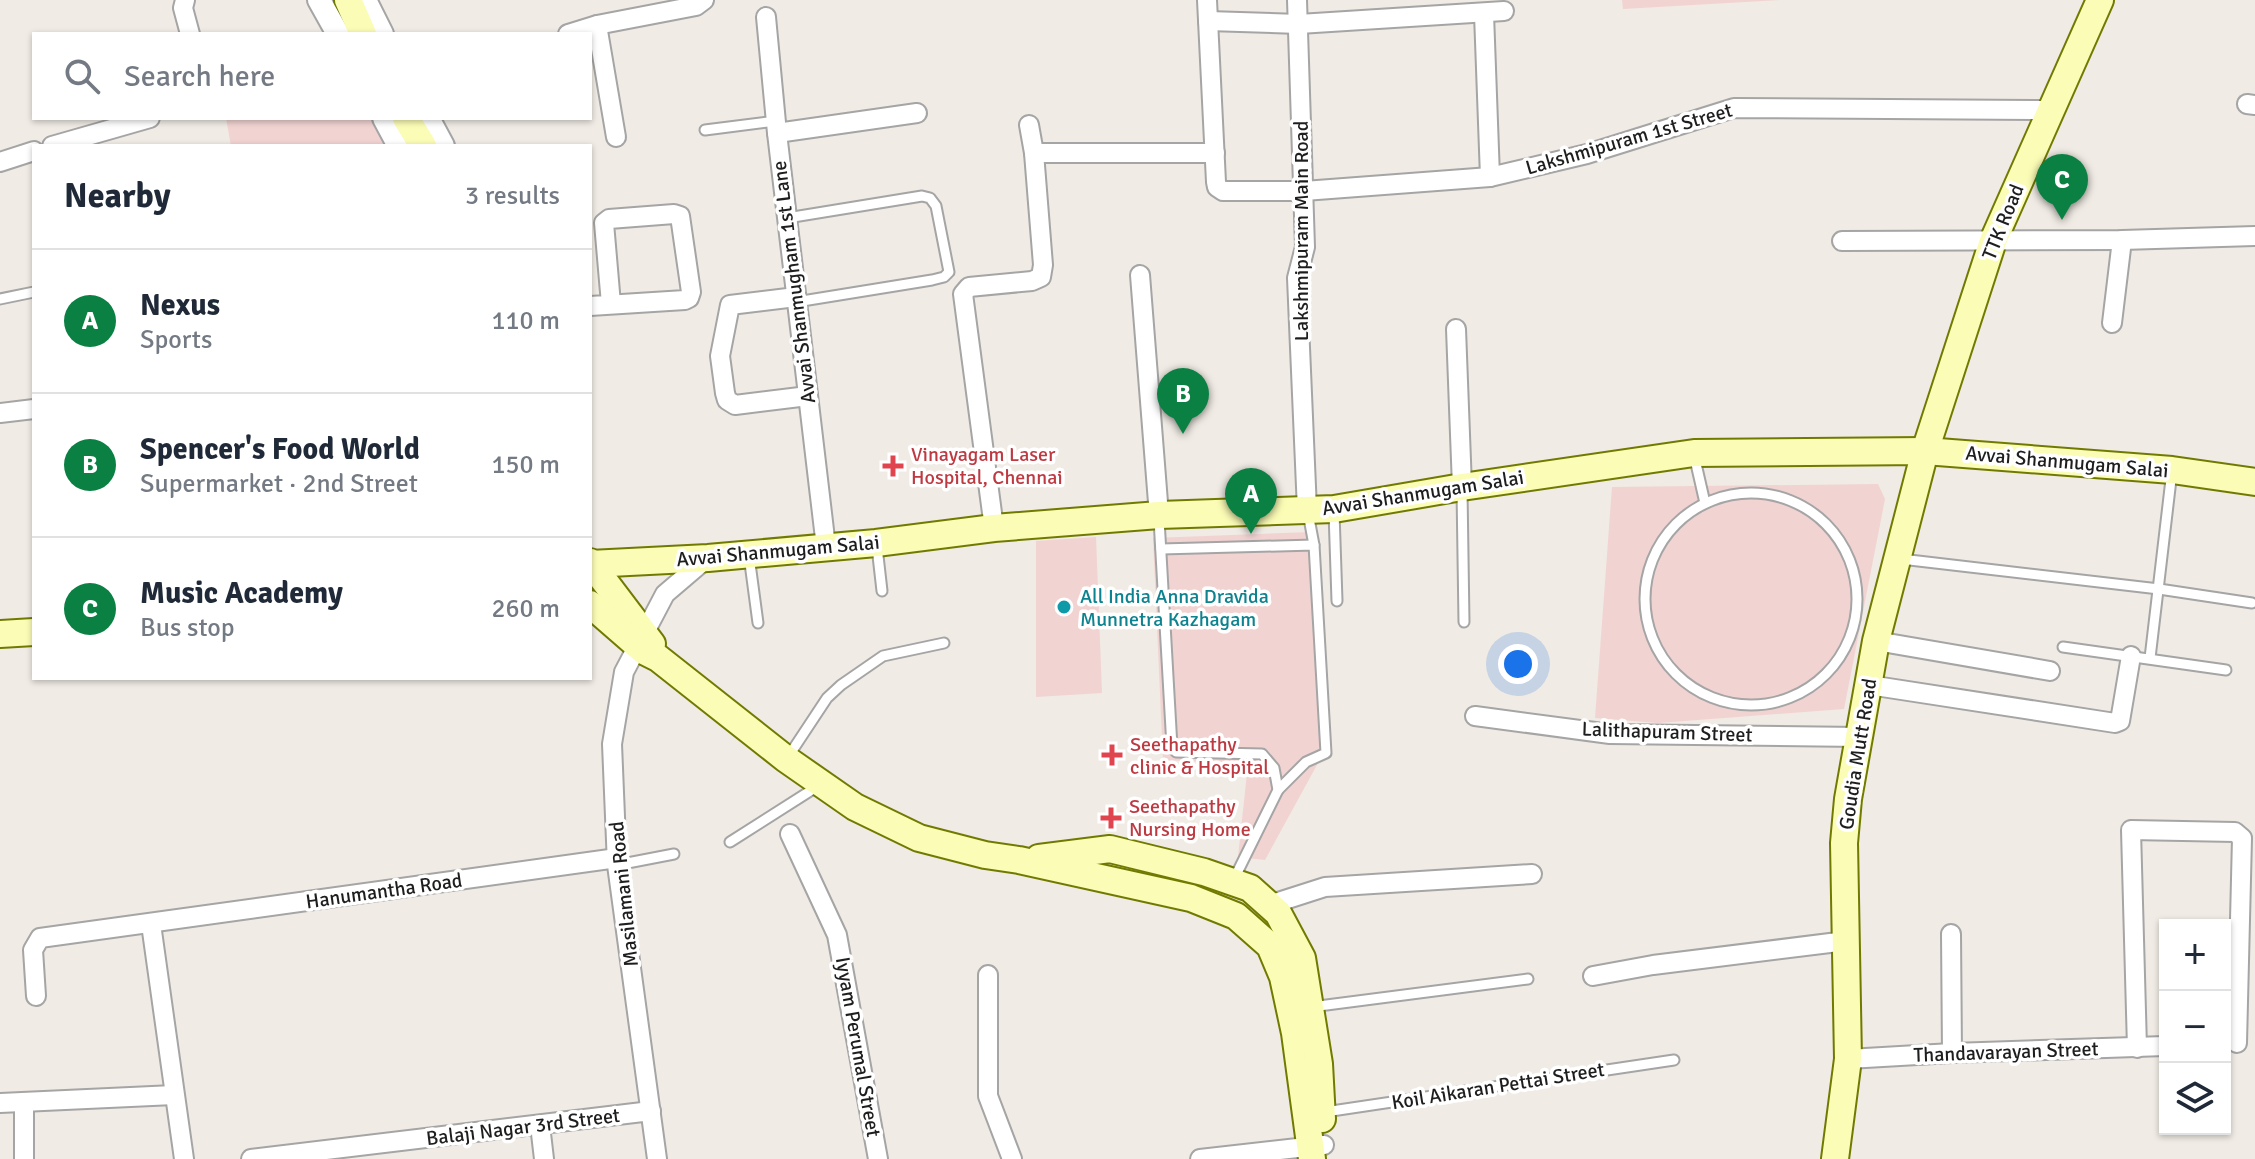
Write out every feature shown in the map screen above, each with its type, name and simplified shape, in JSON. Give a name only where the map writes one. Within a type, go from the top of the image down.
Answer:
[{"type":"main road","points":[[348,0],[362,32]]},
{"type":"main road","name":"TTK Road","points":[[1925,451],[1993,241],[2100,0]]},
{"type":"main road","points":[[407,120],[422,144]]},
{"type":"main road","name":"Avvai Shanmugam Salai","points":[[592,564],[708,558],[876,543],[994,528],[1159,515],[1334,509],[1694,453],[1925,451],[2172,470],[2255,482]]},
{"type":"main road","name":"Goudia Mutt Road","points":[[1835,1159],[1848,1059],[1844,843],[1848,799],[1876,641],[1925,451]]},
{"type":"main road","points":[[592,567],[647,646]]},
{"type":"main road","points":[[592,605],[786,759],[855,807],[919,838],[1191,898],[1236,916],[1270,946],[1283,977],[1318,1153]]},
{"type":"main road","points":[[0,634],[32,632]]},
{"type":"main road","points":[[1019,860],[1110,849],[1204,872],[1250,888],[1278,913],[1302,958],[1311,1007],[1322,1112],[1318,1153]]},
{"type":"street","points":[[185,0],[183,8],[189,32]]},
{"type":"street","points":[[319,0],[337,32]]},
{"type":"street","points":[[365,0],[381,32]]},
{"type":"street","points":[[1034,153],[1215,153],[1207,0]]},
{"type":"street","name":"Lakshmipuram Main Road","points":[[1297,0],[1305,247],[1297,278],[1307,510]]},
{"type":"street","points":[[574,32],[696,6],[704,1]]},
{"type":"street","points":[[1208,21],[1299,24],[1504,11]]},
{"type":"street","points":[[1484,14],[1490,177]]},
{"type":"street","name":"Avvai Shanmugham 1st Lane","points":[[766,17],[776,127],[826,547]]},
{"type":"street","points":[[597,25],[616,137]]},
{"type":"street","name":"Lakshmipuram 1st Street","points":[[1215,153],[1217,187],[1223,191],[1304,191],[1490,177],[1587,154],[1734,108],[2051,110]]},
{"type":"street","points":[[776,127],[917,113]]},
{"type":"street","points":[[59,144],[143,120]]},
{"type":"street","points":[[385,120],[398,144]]},
{"type":"street","points":[[429,120],[442,144]]},
{"type":"street","points":[[994,528],[963,299],[965,290],[1032,281],[1041,277],[1043,265],[1029,125]]},
{"type":"street","points":[[0,162],[32,152]]},
{"type":"street","points":[[592,306],[689,298],[691,292],[680,216],[609,219],[604,223],[611,304]]},
{"type":"street","points":[[1842,241],[2255,236]]},
{"type":"street","points":[[2112,323],[2122,240]]},
{"type":"street","points":[[1140,275],[1159,515]]},
{"type":"street","points":[[796,300],[730,305],[720,356],[727,400],[735,405],[808,396]]},
{"type":"street","points":[[1456,329],[1462,487]]},
{"type":"street","points":[[0,413],[32,409]]},
{"type":"street","name":"Masilamani Road","points":[[657,1159],[617,862],[612,744],[624,672],[647,646],[665,594],[708,558]]},
{"type":"street","points":[[1876,641],[2050,671]]},
{"type":"street","points":[[1869,685],[2115,723],[2120,721],[2140,657]]},
{"type":"street","name":"Lalithapuram Street","points":[[1475,716],[1610,734],[1860,737]]},
{"type":"street","points":[[2137,1048],[2131,830],[2235,832],[2242,838],[2239,1042]]},
{"type":"street","name":"Iyyam Perumal Street","points":[[790,834],[837,935],[878,1159]]},
{"type":"street","name":"Hanumantha Road","points":[[36,996],[33,950],[40,938],[617,862]]},
{"type":"street","points":[[1269,905],[1325,887],[1532,874]]},
{"type":"street","points":[[151,924],[184,1159]]},
{"type":"street","points":[[1951,934],[1952,1053]]},
{"type":"street","points":[[1593,976],[1668,962],[1846,941]]},
{"type":"street","points":[[988,975],[988,1096],[1012,1159]]},
{"type":"street","name":"Thandavarayan Street","points":[[1848,1059],[2159,1046]]},
{"type":"street","points":[[0,1103],[174,1095]]},
{"type":"street","points":[[24,1103],[24,1159]]},
{"type":"street","name":"Balaji Nagar 3rd Street","points":[[251,1159],[411,1150],[540,1125],[651,1111]]},
{"type":"street","points":[[540,1125],[544,1159]]},
{"type":"street","points":[[1200,1159],[1318,1153]]},
{"type":"lane","points":[[705,130],[776,127]]},
{"type":"lane","points":[[787,218],[922,196],[930,198],[936,206],[949,272],[932,280],[796,300]]},
{"type":"lane","points":[[0,299],[32,292]]},
{"type":"lane","points":[[1694,453],[1705,503]]},
{"type":"lane","points":[[2140,657],[2159,589],[2172,470]]},
{"type":"lane","points":[[1462,487],[1464,622]]},
{"type":"lane","points":[[1744,493],[1783,497],[1818,516],[1844,545],[1857,582],[1856,622],[1841,658],[1813,686],[1778,703],[1738,706],[1700,694],[1669,670],[1649,636],[1643,597],[1652,559],[1673,526],[1705,503],[1744,493]]},
{"type":"lane","points":[[1334,509],[1337,601]]},
{"type":"lane","points":[[1232,882],[1278,790],[1306,762],[1326,753],[1314,545],[1307,510]]},
{"type":"lane","points":[[1159,515],[1172,747],[1176,752],[1262,754],[1274,768],[1278,790]]},
{"type":"lane","points":[[876,543],[882,591]]},
{"type":"lane","points":[[1161,549],[1314,545]]},
{"type":"lane","points":[[749,553],[758,623]]},
{"type":"lane","points":[[1898,559],[2159,589],[2252,603]]},
{"type":"lane","points":[[786,759],[827,698],[841,685],[883,656],[944,643]]},
{"type":"lane","points":[[2063,647],[2226,670]]},
{"type":"lane","points":[[730,842],[822,783]]},
{"type":"lane","points":[[617,862],[674,854]]},
{"type":"lane","points":[[1311,1007],[1528,979]]},
{"type":"lane","name":"Koil Aikaran Pettai Street","points":[[1322,1112],[1674,1060]]},
{"type":"shaded area","points":[[1622,0],[1780,0],[1623,9]]},
{"type":"shaded area","points":[[226,120],[375,120],[392,144],[231,144]]},
{"type":"shaded area","points":[[1878,484],[1885,499],[1844,709],[1658,723],[1595,718],[1612,487]]},
{"type":"shaded area","points":[[1311,532],[1324,752],[1265,860],[1238,857],[1248,764],[1163,760],[1153,538]]},
{"type":"shaded area","name":"All India Anna Dravida Munnetra Kazhagam","points":[[1096,537],[1102,693],[1036,697],[1036,541]]},
{"type":"place","name":"Music Academy","points":[[2062,220]]},
{"type":"place","name":"Spencer's Food World","points":[[1183,434]]},
{"type":"place","name":"Vinayagam Laser Hospital, Chennai","points":[[893,466]]},
{"type":"place","name":"Nexus","points":[[1251,534]]},
{"type":"place","name":"All India Anna Dravida Munnetra Kazhagam","points":[[1064,607]]},
{"type":"place","name":"Seethapathy clinic & Hospital","points":[[1112,755]]},
{"type":"place","name":"Seethapathy Nursing Home","points":[[1111,818]]}]
